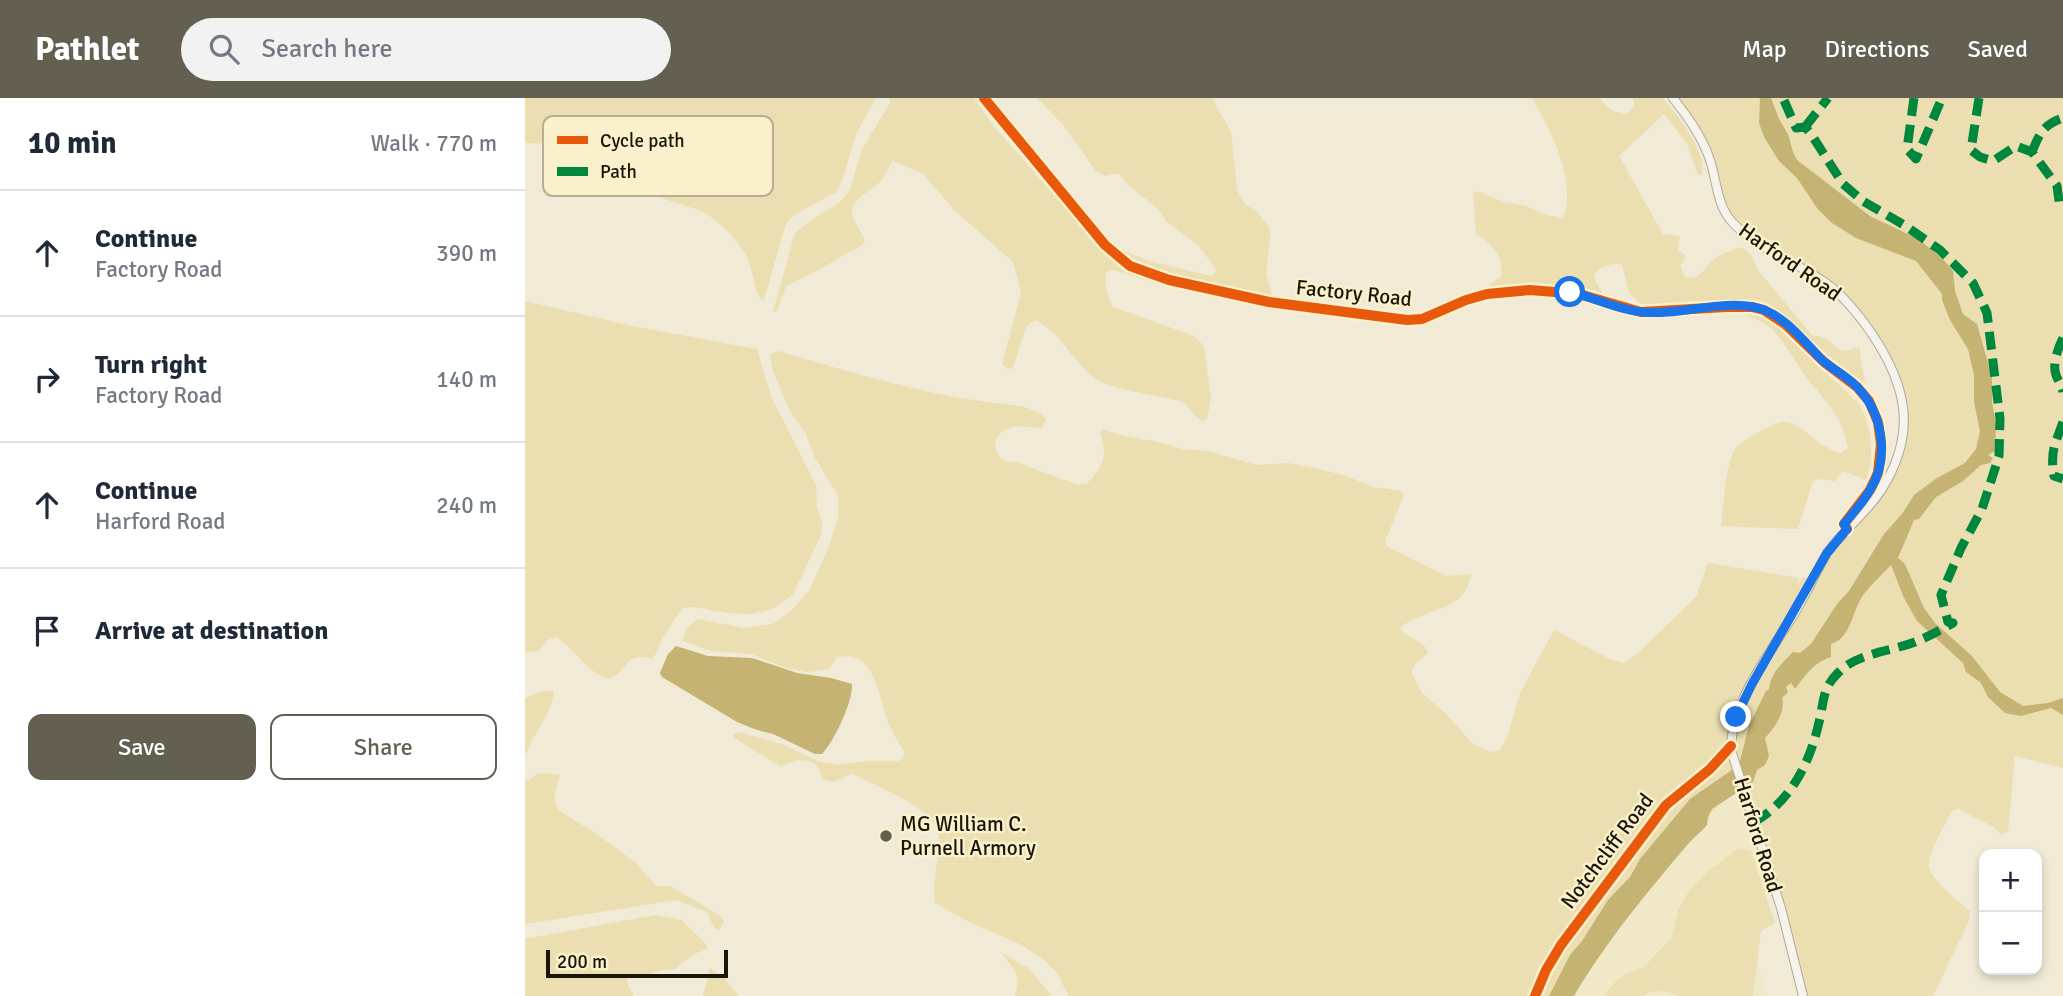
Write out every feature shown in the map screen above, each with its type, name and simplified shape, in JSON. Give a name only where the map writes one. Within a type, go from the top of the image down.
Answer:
[{"type":"main road","name":"Harford Road","points":[[1673,98],[1703,144],[1713,169],[1720,201],[1730,219],[1751,238],[1821,280],[1844,299],[1874,337],[1899,384],[1903,422],[1896,461],[1879,493],[1827,553],[1752,684],[1736,717],[1731,746],[1781,908],[1803,996]]},
{"type":"street","name":"Factory Road","points":[[985,98],[1105,245],[1131,266],[1169,280],[1282,305],[1407,320],[1422,319],[1487,294],[1530,290],[1579,294],[1641,312],[1726,307],[1764,310],[1785,324],[1829,366],[1851,381],[1863,393],[1874,412],[1881,444],[1878,473],[1870,491],[1844,524],[1847,529]]},
{"type":"street","name":"Notchcliff Road","points":[[1535,996],[1561,945],[1666,804],[1710,769],[1731,746]]},
{"type":"shaded area","points":[[525,98],[876,98],[857,132],[836,192],[793,216],[786,223],[764,300],[760,299],[745,253],[726,230],[709,215],[697,209],[655,196],[773,196],[773,116],[543,116],[543,144],[525,143]]},
{"type":"shaded area","points":[[890,98],[974,98],[994,127],[1103,250],[1130,273],[1160,285],[1114,270],[1107,271],[1106,275],[1109,299],[1113,307],[1194,336],[1204,346],[1211,399],[1207,419],[1199,419],[1183,402],[1127,390],[1098,380],[1053,333],[1035,320],[1026,327],[1013,368],[1008,369],[1002,364],[1021,293],[1013,262],[954,210],[923,174],[893,161],[882,180],[859,198],[853,207],[853,218],[865,242],[786,286],[777,311],[773,312],[795,233],[839,203],[850,190],[862,149],[890,103]]},
{"type":"shaded area","points":[[1037,98],[1212,98],[1231,132],[1237,190],[1245,204],[1256,211],[1269,227],[1266,274],[1272,296],[1153,267],[1121,250],[1149,261],[1211,276],[1216,269],[1198,245],[1167,222],[1158,209],[1128,185],[1120,175],[1115,173],[1106,176],[1096,171],[1063,125]]},
{"type":"shaded area","points":[[1532,98],[1600,98],[1611,109],[1627,114],[1634,106],[1633,98],[1662,98],[1683,123],[1696,145],[1703,166],[1702,175],[1698,175],[1687,144],[1664,114],[1619,156],[1663,234],[1680,236],[1678,250],[1686,256],[1680,266],[1685,277],[1698,275],[1722,254],[1740,247],[1744,249],[1755,262],[1757,269],[1812,335],[1826,338],[1838,349],[1846,351],[1859,347],[1865,384],[1834,363],[1791,321],[1758,305],[1720,301],[1644,307],[1629,293],[1622,265],[1607,266],[1594,275],[1604,295],[1561,287],[1489,286],[1502,275],[1502,268],[1495,251],[1476,234],[1473,194],[1477,191],[1543,214],[1561,218],[1564,216],[1567,186],[1560,155]]},
{"type":"shaded area","points":[[1677,98],[2063,98],[2063,768],[2015,756],[2008,832],[2001,835],[1995,828],[1959,809],[1953,810],[1934,845],[1929,866],[1939,883],[1970,911],[1969,921],[1933,996],[1807,996],[1748,786],[1722,802],[1712,812],[1707,825],[1690,841],[1613,937],[1574,996],[1068,996],[1058,974],[1044,960],[1022,945],[969,922],[935,903],[939,838],[935,824],[923,812],[851,773],[840,780],[830,781],[822,779],[820,771],[812,762],[793,761],[781,767],[733,735],[739,732],[785,745],[817,761],[839,765],[866,761],[898,761],[903,759],[905,753],[891,729],[875,680],[861,661],[851,657],[837,657],[829,669],[808,672],[786,668],[751,654],[711,651],[683,641],[686,629],[697,619],[744,628],[773,624],[791,611],[809,591],[829,546],[838,518],[838,496],[815,458],[805,432],[791,413],[773,372],[770,354],[778,351],[907,387],[1034,410],[1046,419],[1042,428],[1015,426],[1005,430],[995,440],[996,450],[1002,459],[1076,484],[1086,484],[1103,461],[1104,448],[1100,432],[1104,429],[1180,449],[1208,451],[1256,465],[1288,463],[1319,469],[1374,487],[1401,491],[1404,495],[1386,539],[1386,546],[1447,576],[1471,574],[1468,587],[1461,596],[1400,628],[1423,644],[1428,653],[1415,664],[1411,672],[1422,693],[1445,713],[1473,744],[1491,752],[1500,750],[1507,738],[1520,693],[1554,630],[1610,659],[1624,663],[1696,597],[1708,563],[1799,578],[1798,584],[1803,577],[1817,578],[1840,542],[1885,491],[1907,417],[1901,379],[1878,337],[1820,276],[1758,238],[1734,219],[1725,204],[1716,168]]},
{"type":"shaded area","points":[[1760,98],[1771,98],[1797,160],[1870,216],[1918,239],[1943,259],[1953,271],[1955,291],[1963,314],[1977,324],[1992,377],[1995,451],[1988,455],[1993,458],[1990,463],[1981,465],[1963,481],[1936,497],[1919,519],[1914,520],[1898,558],[1905,564],[1924,608],[1935,623],[1972,656],[2000,692],[2023,706],[2063,698],[2063,715],[2051,708],[2021,716],[2005,713],[1988,697],[1981,683],[1966,672],[1963,663],[1917,621],[1904,598],[1891,565],[1864,594],[1843,636],[1831,644],[1831,657],[1806,674],[1795,689],[1791,683],[1786,687],[1788,692],[1782,698],[1781,714],[1765,738],[1769,756],[1765,765],[1757,770],[1753,782],[1712,809],[1707,825],[1688,844],[1628,918],[1599,956],[1574,996],[1549,996],[1570,955],[1608,900],[1630,877],[1640,859],[1690,799],[1739,765],[1749,725],[1778,669],[1793,652],[1800,653],[1811,644],[1837,604],[1849,591],[1884,534],[1914,495],[1937,478],[1965,463],[1976,449],[1980,431],[1974,402],[1974,375],[1968,349],[1950,320],[1942,294],[1916,261],[1856,238],[1832,223],[1817,208],[1797,178],[1779,161],[1764,137],[1759,123]]},
{"type":"shaded area","points":[[525,301],[632,326],[757,349],[771,396],[816,485],[817,508],[822,522],[821,535],[793,595],[772,609],[751,614],[682,608],[652,659],[632,659],[610,679],[588,667],[556,637],[548,640],[538,651],[525,652]]},
{"type":"shaded area","points":[[1738,312],[1762,315],[1777,326],[1859,404],[1867,422],[1871,461],[1866,480],[1843,471],[1835,481],[1816,479],[1798,529],[1721,526],[1731,458],[1736,447],[1748,438],[1772,425],[1787,422],[1833,450],[1841,453],[1848,448],[1836,416],[1776,334],[1760,321]]},
{"type":"shaded area","points":[[676,646],[708,656],[752,658],[797,673],[852,684],[842,721],[822,754],[815,754],[773,734],[737,722],[662,677],[660,673],[668,654]]},
{"type":"shaded area","points":[[544,691],[554,691],[552,700],[525,757],[525,698]]},
{"type":"shaded area","points":[[542,773],[560,775],[554,797],[558,810],[636,863],[656,886],[670,886],[719,915],[724,922],[719,930],[714,928],[707,912],[676,900],[525,924],[525,780]]},
{"type":"shaded area","points":[[1740,792],[1769,880],[1751,940],[1767,996],[1574,996],[1600,955],[1655,882],[1707,825],[1712,809]]},
{"type":"shaded area","points":[[1739,848],[1751,851],[1775,923],[1761,931],[1753,996],[1678,996],[1665,991],[1650,992],[1642,996],[1604,996],[1616,981],[1627,973],[1644,967],[1671,938],[1679,908],[1689,891],[1708,871]]},
{"type":"shaded area","points":[[655,915],[682,920],[708,949],[694,954],[675,969],[662,970],[639,978],[627,978],[634,996],[525,996],[525,939]]},
{"type":"shaded area","points":[[1001,952],[1029,969],[1052,996],[1015,996],[1017,977]]},
{"type":"shaded area","points":[[710,968],[724,978],[739,996],[703,996]]},
{"type":"marked path","points":[[1754,822],[1768,813],[1798,778],[1811,749],[1823,700],[1832,679],[1845,667],[1863,657],[1915,642],[1953,623],[1948,622],[1941,595],[1961,548],[1982,509],[1999,456],[2000,419],[1987,313],[1973,283],[1940,250],[1863,201],[1843,184],[1811,134],[1805,127],[1796,128],[1783,98]]},
{"type":"marked path","points":[[1805,127],[1828,98]]},
{"type":"marked path","points":[[1914,98],[1907,149],[1916,159],[1942,98]]},
{"type":"marked path","points":[[1979,98],[1971,150],[1980,157],[1993,161],[2016,146],[2032,152],[2057,186],[2060,208]]},
{"type":"marked path","points":[[2032,152],[2043,130],[2063,118]]},
{"type":"marked path","points":[[2063,338],[2055,366],[2063,392]]},
{"type":"marked path","points":[[2063,422],[2053,460],[2054,476],[2063,479]]},
{"type":"cycle path","points":[[984,98],[1105,245],[1130,266],[1169,280],[1269,302],[1407,320],[1422,319],[1487,294],[1530,290],[1579,294],[1641,312],[1726,307],[1764,310],[1785,324],[1824,362],[1857,387],[1869,401],[1878,422],[1881,444],[1878,473],[1870,490],[1844,524],[1847,529]]},
{"type":"cycle path","points":[[1535,996],[1561,945],[1666,805],[1710,769],[1731,746]]},
{"type":"place","name":"MG William C. Purnell Armory","points":[[886,836]]},
{"type":"route","points":[[1570,292],[1641,312],[1726,307],[1764,310],[1785,324],[1829,366],[1851,381],[1869,401],[1878,422],[1880,463],[1874,483],[1844,524],[1847,529],[1827,553],[1736,717]]}]
